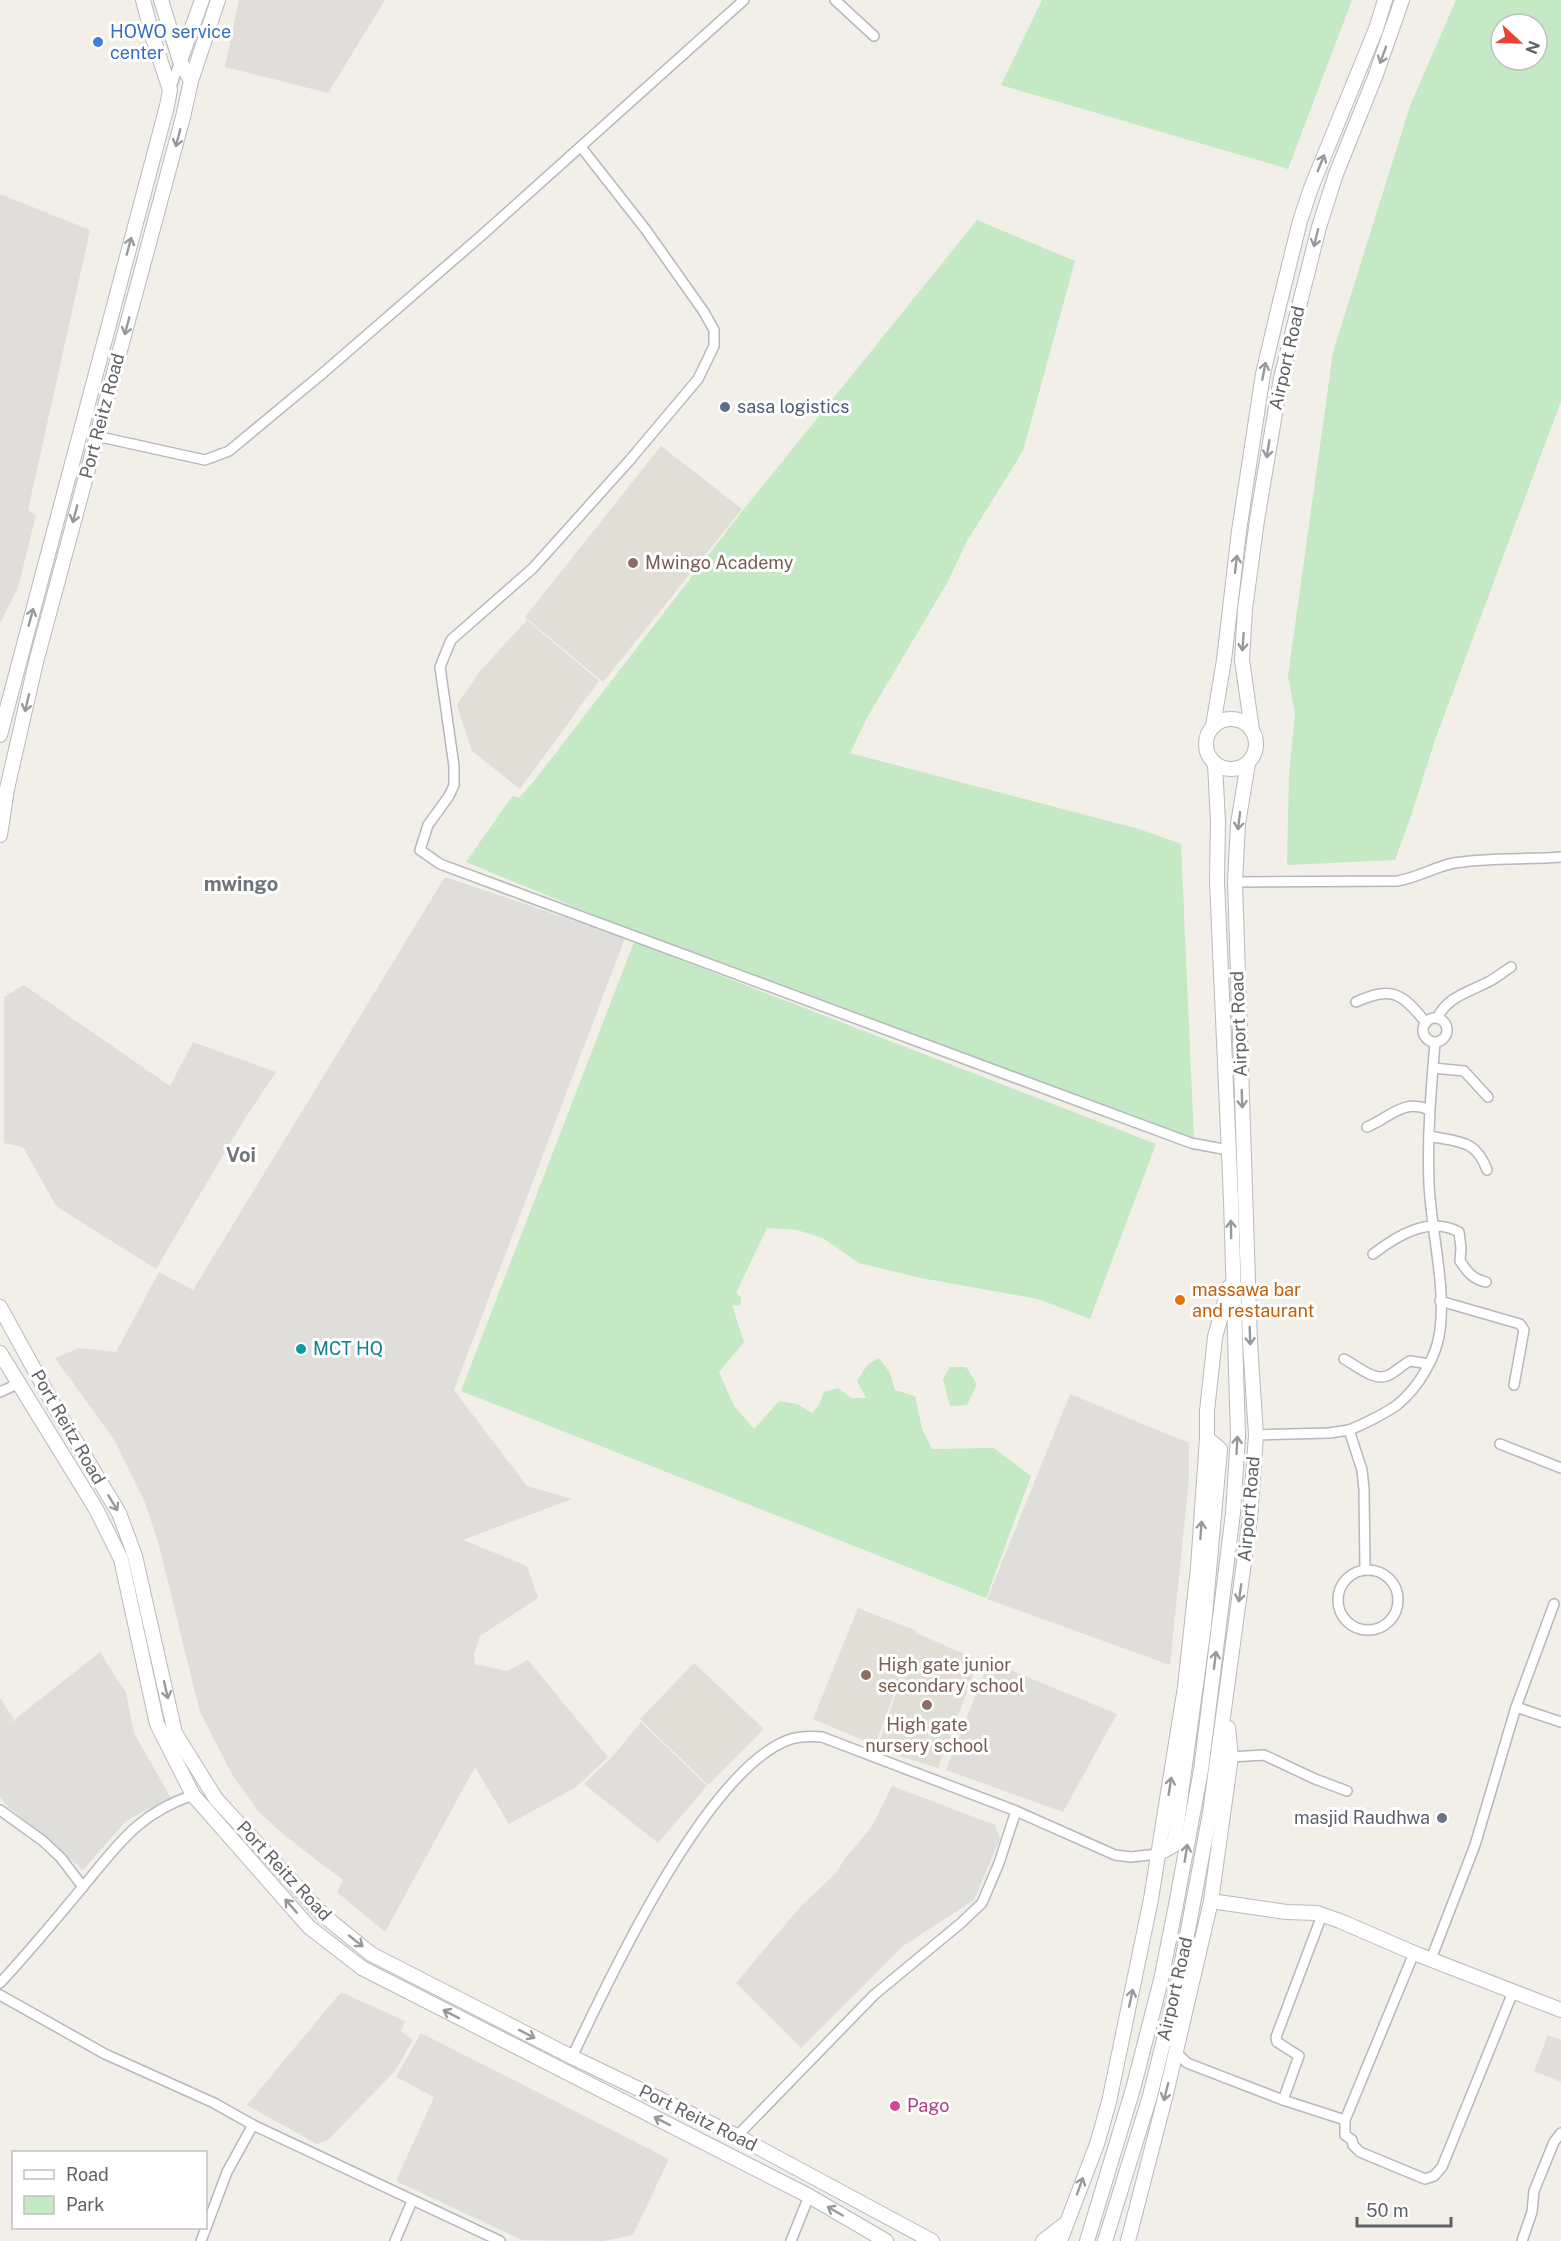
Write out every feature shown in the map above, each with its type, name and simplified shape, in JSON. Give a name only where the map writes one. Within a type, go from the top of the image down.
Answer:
[{"type":"main road","points":[[0,735],[165,118],[170,90],[143,0]]},
{"type":"main road","points":[[161,0],[180,61],[191,81]]},
{"type":"main road","points":[[180,61],[202,0]]},
{"type":"main road","name":"Port Reitz Road","points":[[0,836],[7,789],[36,662],[191,81],[218,0]]},
{"type":"main road","name":"Airport Road","points":[[1213,726],[1263,374],[1307,199],[1385,0]]},
{"type":"main road","name":"Airport Road","points":[[1252,730],[1242,660],[1245,609],[1257,520],[1281,378],[1319,227],[1336,174],[1375,77],[1402,0]]},
{"type":"main road","points":[[1233,719],[1247,724],[1252,730],[1256,743],[1253,757],[1248,763],[1235,770],[1228,770],[1215,764],[1206,752],[1205,745],[1213,726],[1219,721],[1233,719]]},
{"type":"main road","name":"Airport Road","points":[[1105,2241],[1150,2096],[1178,1983],[1210,1813],[1249,1530],[1256,1435],[1250,1343],[1235,882],[1238,824],[1248,763]]},
{"type":"main road","name":"Airport Road","points":[[1087,2241],[1133,2089],[1161,1980],[1201,1770],[1233,1513],[1238,1436],[1217,881],[1218,822],[1215,764]]},
{"type":"main road","points":[[1060,2241],[1097,2144],[1109,2102],[1134,1987],[1158,1854],[1185,1687],[1198,1567],[1207,1411],[1215,1337],[1233,1270]]},
{"type":"main road","name":"Port Reitz Road","points":[[0,1307],[56,1409],[118,1513],[135,1556],[175,1733],[216,1799],[322,1915],[371,1954],[572,2057],[737,2136],[932,2241]]},
{"type":"main road","points":[[0,1353],[96,1509],[121,1559],[157,1724],[193,1795],[309,1927],[362,1968],[809,2196],[886,2241]]},
{"type":"main road","points":[[1128,2241],[1176,2052],[1211,1901],[1231,1757],[1225,1705]]},
{"type":"main road","points":[[1211,1901],[1322,1915],[1561,2010]]},
{"type":"main road","points":[[1043,2241],[1068,2222]]},
{"type":"street","points":[[96,436],[205,460],[229,451],[324,373],[744,0]]},
{"type":"street","points":[[835,0],[874,36]]},
{"type":"street","points":[[170,90],[180,61]]},
{"type":"street","points":[[581,147],[646,230],[699,304],[714,330],[714,346],[698,379],[622,469],[533,568],[451,640],[440,667],[454,766],[454,785],[449,796],[428,825],[420,850],[440,864],[1191,1143],[1228,1150]]},
{"type":"street","points":[[1235,882],[1397,881],[1413,878],[1438,866],[1472,860],[1561,857]]},
{"type":"street","points":[[1426,1023],[1437,1018],[1443,1007],[1454,997],[1486,983],[1511,967]]},
{"type":"street","points":[[1356,1002],[1381,992],[1390,992],[1406,1001],[1426,1023]]},
{"type":"street","points":[[1426,1023],[1423,1034],[1428,1040],[1435,1042],[1443,1039],[1447,1031],[1444,1023],[1437,1018]]},
{"type":"street","points":[[1256,1435],[1329,1434],[1364,1424],[1397,1405],[1418,1383],[1428,1364],[1440,1332],[1440,1301],[1428,1164],[1435,1042]]},
{"type":"street","points":[[1433,1068],[1464,1071],[1488,1097]]},
{"type":"street","points":[[1367,1127],[1402,1108],[1410,1106],[1430,1110]]},
{"type":"street","points":[[1429,1136],[1468,1144],[1475,1148],[1487,1170]]},
{"type":"street","points":[[1373,1254],[1404,1234],[1432,1224],[1446,1227],[1459,1232],[1460,1261],[1474,1279],[1486,1282]]},
{"type":"street","points":[[1440,1301],[1520,1324],[1524,1330],[1514,1384]]},
{"type":"street","points":[[1344,1359],[1375,1376],[1382,1377],[1389,1376],[1410,1361],[1428,1364]]},
{"type":"street","points":[[0,1392],[17,1381]]},
{"type":"street","points":[[1349,1430],[1363,1479],[1365,1569]]},
{"type":"street","points":[[1500,1444],[1561,1467]]},
{"type":"street","points":[[1365,1569],[1386,1576],[1396,1591],[1397,1600],[1391,1618],[1376,1628],[1366,1630],[1349,1623],[1339,1608],[1338,1599],[1344,1582],[1350,1575],[1365,1569]]},
{"type":"street","points":[[1431,1959],[1475,1845],[1516,1707],[1554,1604]]},
{"type":"street","points":[[1516,1707],[1561,1722]]},
{"type":"street","points":[[572,2057],[605,1986],[657,1892],[707,1813],[752,1765],[768,1752],[789,1740],[807,1735],[822,1737],[1016,1812],[1115,1855],[1131,1857],[1158,1854]]},
{"type":"street","points":[[1231,1757],[1264,1755],[1347,1791]]},
{"type":"street","points":[[0,1983],[125,1835],[147,1818],[178,1800],[193,1795]]},
{"type":"street","points":[[0,1810],[61,1858],[83,1887]]},
{"type":"street","points":[[737,2136],[874,1995],[982,1903],[999,1863],[1016,1812]]},
{"type":"street","points":[[1283,2100],[1299,2056],[1277,2042],[1276,2037],[1322,1915]]},
{"type":"street","points":[[1414,1953],[1345,2120],[1345,2135],[1352,2140],[1353,2145],[1360,2152],[1425,2179],[1434,2176],[1442,2168],[1513,1992]]},
{"type":"street","points":[[0,1995],[105,2054],[214,2103],[253,2125],[500,2241]]},
{"type":"street","points":[[1176,2052],[1187,2063],[1283,2100],[1345,2120]]},
{"type":"street","points":[[207,2225],[227,2172],[253,2125]]},
{"type":"street","points":[[1522,2241],[1532,2212],[1534,2191],[1554,2142],[1561,2133]]},
{"type":"street","points":[[791,2241],[809,2196]]},
{"type":"street","points":[[395,2241],[412,2201]]},
{"type":"shaded area","points":[[239,0],[385,0],[328,93],[225,67]]},
{"type":"shaded area","points":[[0,194],[90,230],[28,510],[36,515],[18,588],[0,623]]},
{"type":"shaded area","name":"Mwingo Academy","points":[[661,446],[742,509],[603,682],[525,617]]},
{"type":"shaded area","points":[[527,620],[599,681],[520,789],[472,751],[457,705],[480,671]]},
{"type":"shaded area","points":[[445,877],[625,938],[454,1390],[527,1486],[572,1499],[463,1540],[527,1566],[538,1598],[480,1636],[474,1655],[475,1664],[507,1671],[528,1660],[608,1757],[576,1787],[509,1824],[475,1767],[385,1932],[337,1892],[343,1880],[284,1835],[258,1811],[234,1778],[200,1712],[158,1542],[146,1505],[115,1441],[55,1358],[79,1348],[116,1352],[159,1272],[193,1290]]},
{"type":"shaded area","points":[[24,985],[170,1086],[193,1042],[276,1072],[242,1123],[156,1269],[56,1206],[23,1147],[4,1143],[4,997]]},
{"type":"shaded area","points":[[1070,1394],[1189,1443],[1189,1479],[1170,1665],[987,1599]]},
{"type":"shaded area","points":[[858,1608],[917,1631],[916,1633],[979,1660],[938,1768],[877,1749],[914,1641],[875,1745],[813,1719]]},
{"type":"shaded area","points":[[100,1652],[126,1693],[134,1733],[171,1798],[127,1820],[83,1870],[5,1804],[0,1796],[0,1731]]},
{"type":"shaded area","points":[[989,1661],[1117,1714],[1063,1812],[946,1770]]},
{"type":"shaded area","points":[[694,1663],[764,1729],[708,1785],[640,1719]]},
{"type":"shaded area","points":[[0,1698],[14,1719],[0,1731]]},
{"type":"shaded area","points":[[641,1722],[707,1786],[658,1843],[584,1784],[613,1756]]},
{"type":"shaded area","points":[[892,1786],[995,1825],[1000,1839],[974,1900],[903,1946],[801,2048],[736,1983],[800,1907],[836,1873],[845,1858],[871,1828]]},
{"type":"shaded area","points":[[341,1992],[405,2021],[401,2031],[413,2040],[394,2072],[328,2140],[317,2144],[247,2105]]},
{"type":"shaded area","points":[[421,2033],[669,2159],[633,2235],[604,2241],[522,2240],[396,2181],[434,2097],[396,2077]]},
{"type":"shaded area","points":[[1548,2035],[1561,2040],[1561,2082],[1534,2071]]},
{"type":"green space","points":[[1042,0],[1352,0],[1288,169],[1001,85]]},
{"type":"green space","points":[[1456,0],[1561,0],[1561,401],[1435,740],[1395,860],[1287,865],[1289,773],[1295,713],[1288,676],[1333,352],[1410,106]]},
{"type":"green space","points":[[977,220],[1075,261],[1023,451],[967,541],[947,583],[868,716],[850,753],[1139,829],[1181,844],[1194,1139],[674,948],[466,862],[508,802],[513,796],[519,798],[534,781],[744,509]]},
{"type":"green space","points":[[634,942],[1156,1144],[1090,1319],[1038,1299],[921,1278],[859,1263],[823,1238],[797,1230],[767,1228],[736,1293],[741,1297],[740,1306],[732,1305],[744,1342],[719,1372],[734,1406],[754,1429],[779,1401],[797,1404],[812,1413],[819,1405],[824,1392],[838,1388],[851,1398],[866,1398],[857,1381],[868,1364],[879,1358],[890,1373],[895,1390],[915,1396],[922,1429],[932,1449],[994,1448],[1031,1476],[986,1598],[461,1391]]},
{"type":"green space","points":[[950,1367],[966,1367],[977,1384],[967,1405],[950,1406],[943,1379]]},
{"type":"place","name":"HOWO service center","points":[[98,42]]},
{"type":"place","name":"sasa logistics","points":[[725,407]]},
{"type":"place","name":"Mwingo Academy","points":[[633,563]]},
{"type":"place","name":"massawa bar and restaurant","points":[[1180,1300]]},
{"type":"place","name":"MCT HQ","points":[[301,1349]]},
{"type":"place","name":"High gate junior secondary school","points":[[866,1675]]},
{"type":"place","name":"High gate nursery school","points":[[927,1705]]},
{"type":"place","name":"masjid Raudhwa","points":[[1442,1818]]},
{"type":"place","name":"Pago","points":[[895,2106]]},
{"type":"district","name":"mwingo","points":[[241,884]]},
{"type":"district","name":"Voi","points":[[241,1155]]}]
